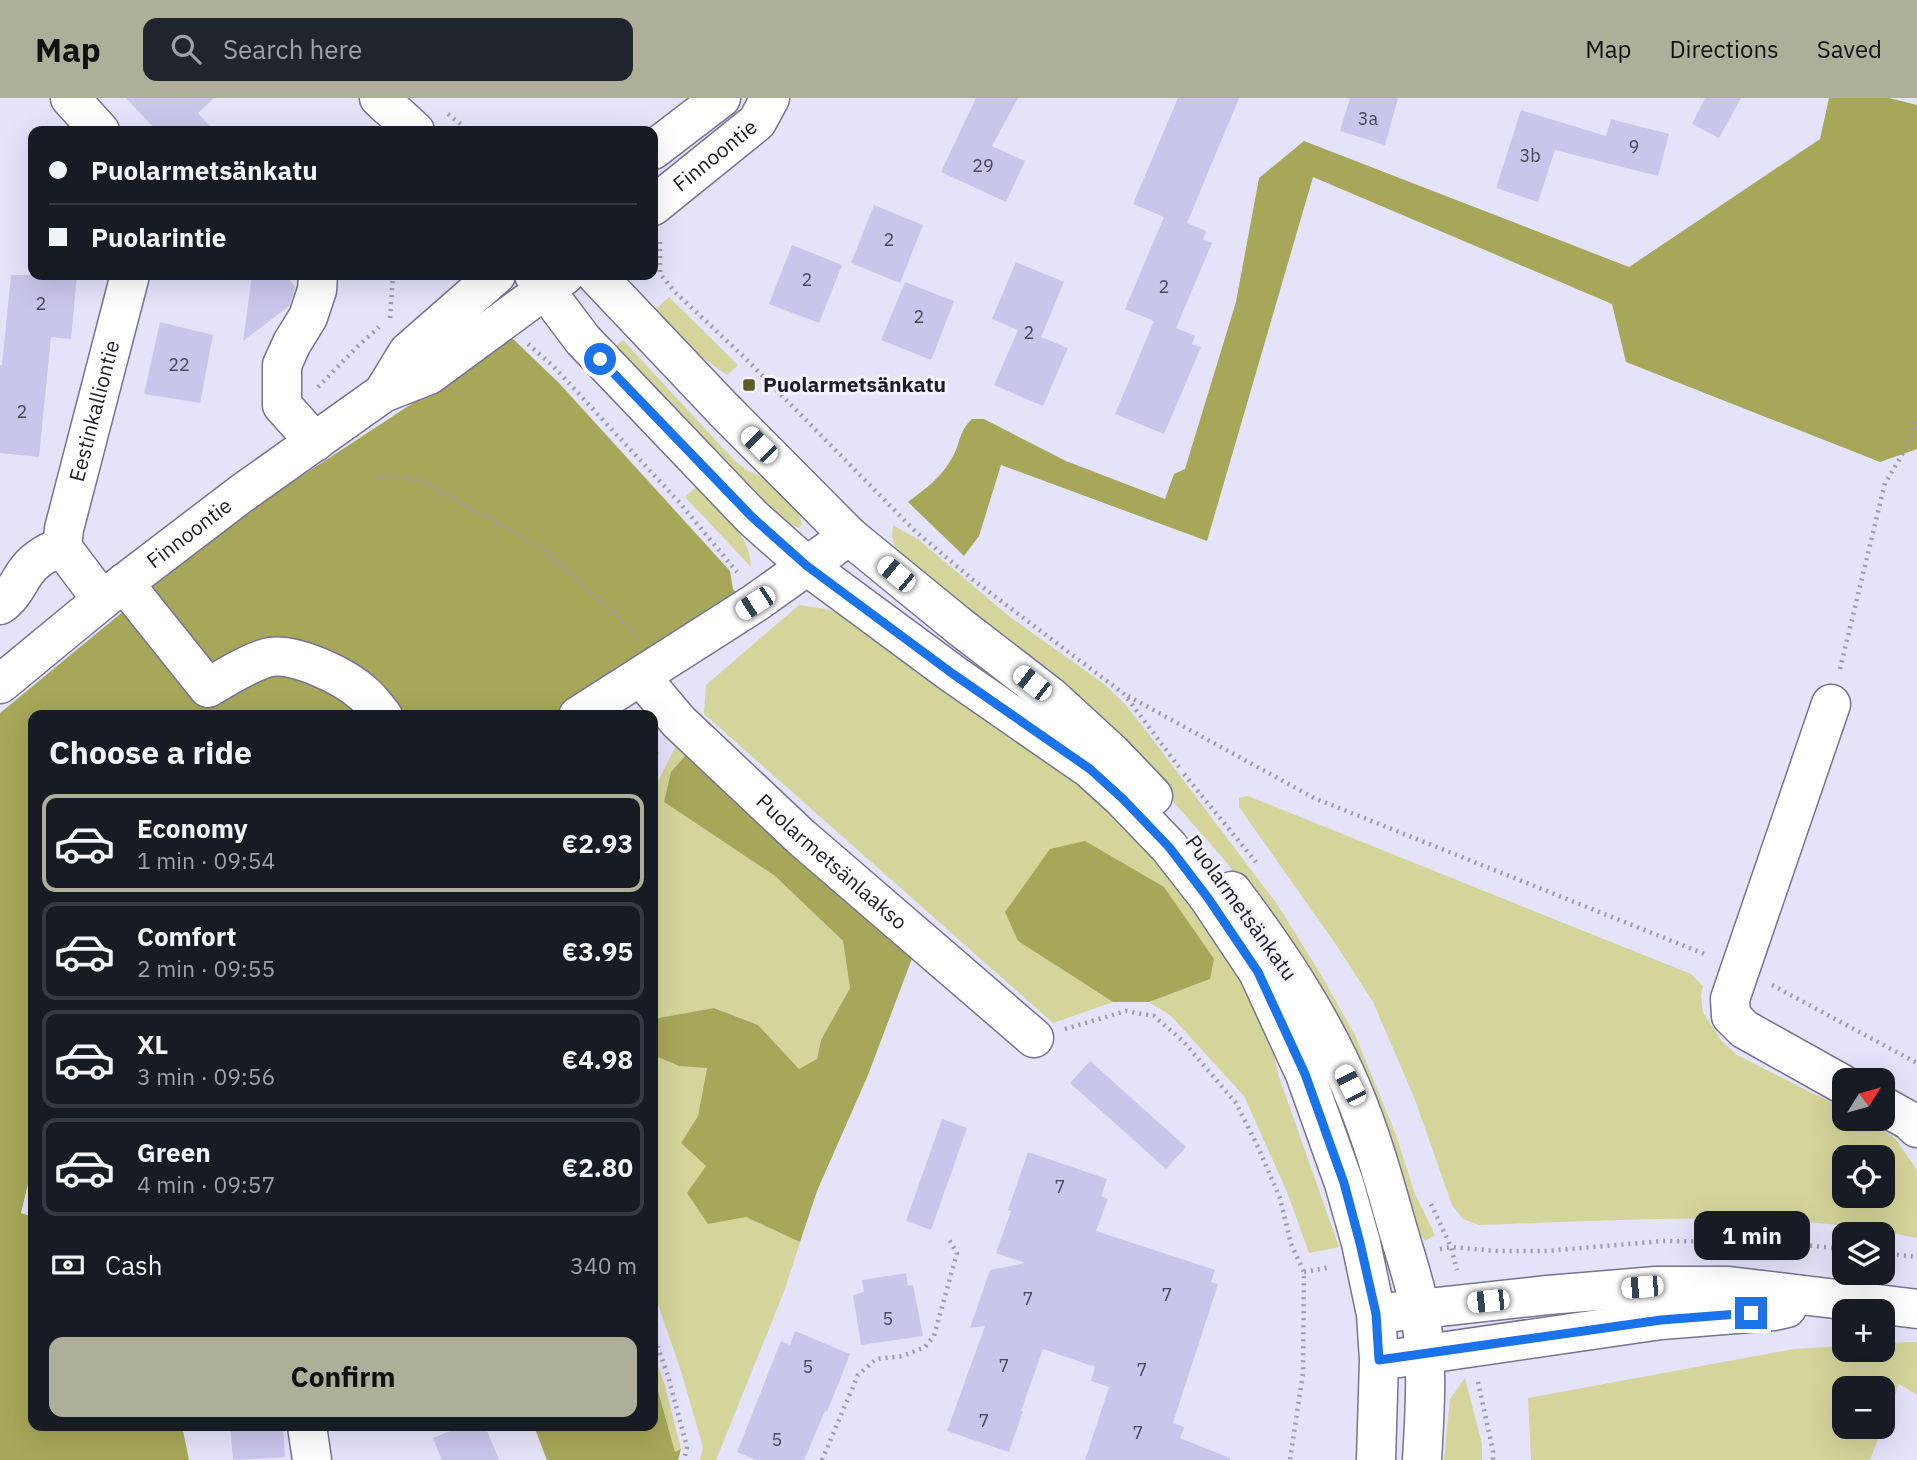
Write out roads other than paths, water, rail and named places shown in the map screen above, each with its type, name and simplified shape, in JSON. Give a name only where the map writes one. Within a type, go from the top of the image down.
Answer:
[{"type":"main road","points":[[70,98],[95,126]]},
{"type":"main road","points":[[379,98],[410,126]]},
{"type":"main road","name":"Finnoontie","points":[[658,146],[721,98]]},
{"type":"main road","name":"Finnoontie","points":[[658,202],[757,122],[770,98]]},
{"type":"main road","name":"Eestinkalliontie","points":[[62,547],[64,529],[129,280]]},
{"type":"main road","points":[[315,442],[282,405],[282,365],[308,317],[317,290],[317,280]]},
{"type":"main road","name":"Finnoontie","points":[[383,393],[408,352],[490,280]]},
{"type":"main road","name":"Finnoontie","points":[[0,684],[113,591],[241,494],[383,393],[429,375],[506,319],[548,280]]},
{"type":"main road","name":"Puolarmetsänkatu","points":[[548,280],[583,340],[752,517],[807,566],[953,674],[1090,769],[1169,847],[1208,898],[1258,972],[1305,1074],[1344,1183],[1376,1314],[1379,1360],[1376,1460]]},
{"type":"main road","name":"Puolarmetsänkatu","points":[[601,280],[849,536],[1051,697],[1112,753],[1176,821],[1264,933],[1304,996],[1350,1085],[1375,1148],[1420,1309],[1426,1398],[1422,1460]]},
{"type":"main road","points":[[588,710],[755,603],[849,536]]},
{"type":"main road","points":[[0,605],[38,558],[62,547],[113,591],[208,688],[268,657],[294,659],[329,671],[364,694],[378,710]]},
{"type":"main road","name":"Puolarmetsänlaakso","points":[[653,669],[679,722],[791,827],[1034,1038]]},
{"type":"main road","points":[[1831,704],[1730,999],[1731,1016],[1744,1030],[1832,1078]]},
{"type":"main road","points":[[1895,1113],[1917,1128]]},
{"type":"main road","points":[[1376,1314],[1656,1286],[1729,1286],[1917,1309]]},
{"type":"main road","points":[[1379,1360],[1661,1320],[1774,1311],[1833,1298]]},
{"type":"main road","points":[[308,1431],[312,1460]]},
{"type":"place","name":"Puolarmetsänkatu","points":[[749,385]]}]
